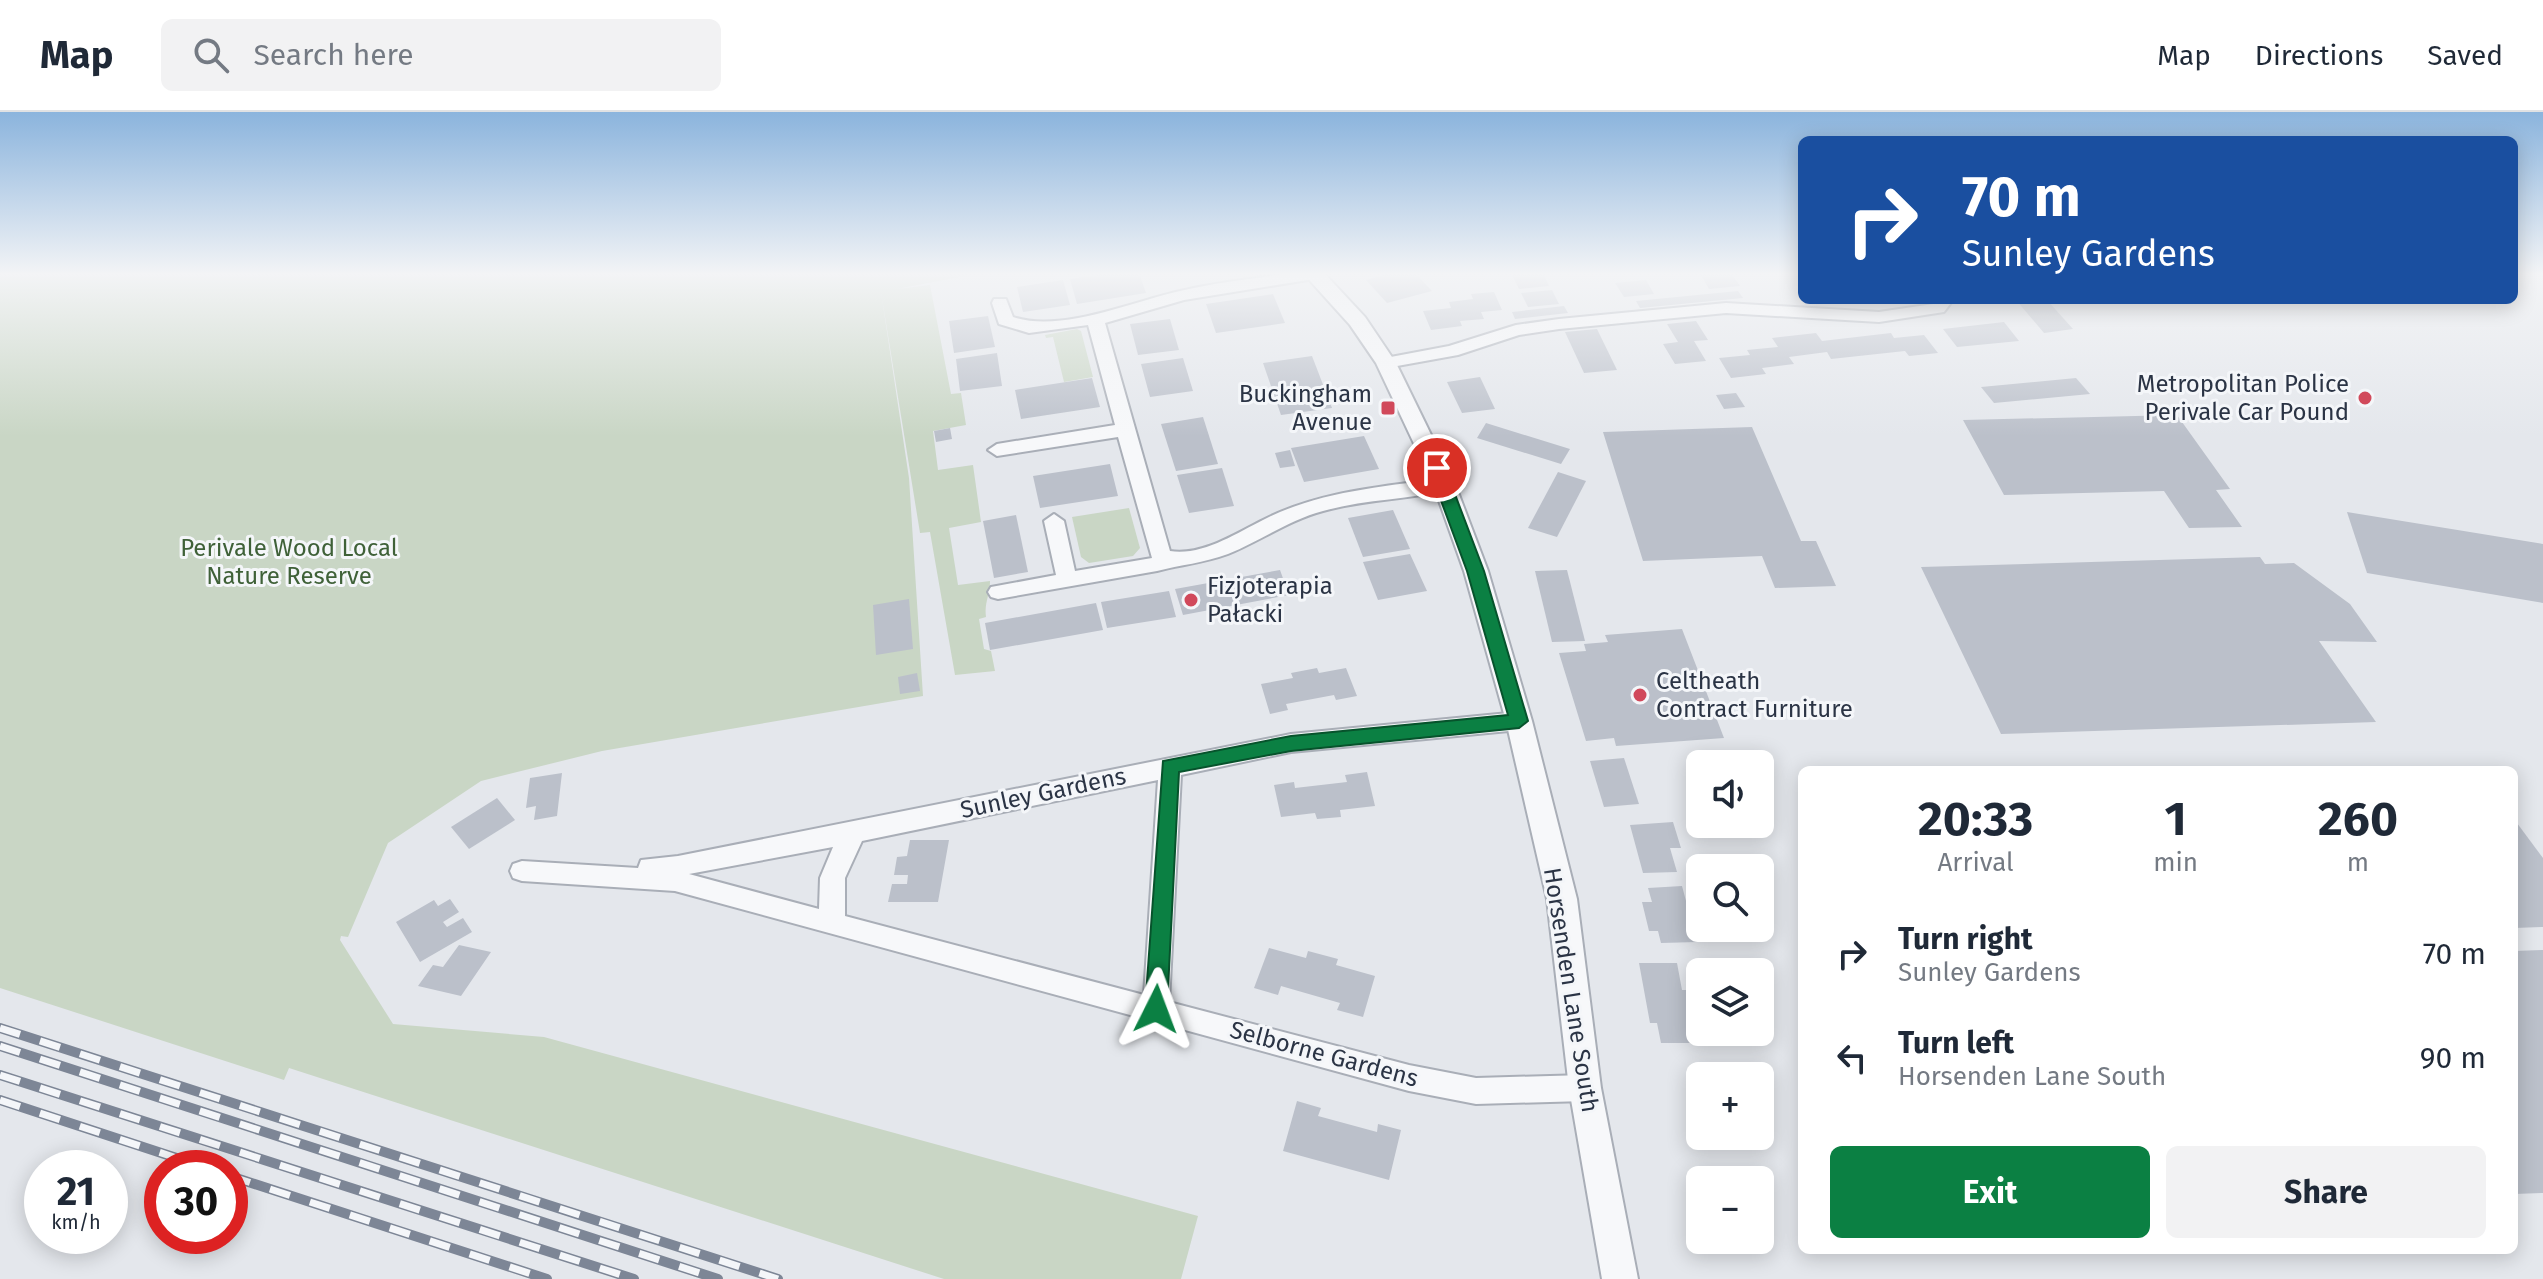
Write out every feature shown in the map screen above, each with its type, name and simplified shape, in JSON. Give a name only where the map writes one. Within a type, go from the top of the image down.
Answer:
[{"type":"street","points":[[1097,327],[1124,430],[1164,559]]},
{"type":"street","name":"Horsenden Lane South","points":[[1362,327],[1386,363],[1444,484],[1476,571],[1519,721],[1562,899],[1585,1088],[1620,1279]]},
{"type":"street","points":[[1386,363],[1452,351],[1516,330],[1534,327]]},
{"type":"street","points":[[997,450],[1124,430]]},
{"type":"street","points":[[998,592],[1157,564],[1164,559],[1178,560],[1217,550],[1314,506],[1444,484]]},
{"type":"street","points":[[1054,521],[1067,580]]},
{"type":"street","name":"Sunley Gardens","points":[[522,871],[678,866],[1291,743],[1519,721]]},
{"type":"street","points":[[1156,1009],[1170,766]]},
{"type":"street","points":[[835,926],[827,902],[842,851],[854,833]]},
{"type":"street","name":"Selborne Gardens","points":[[522,871],[675,881],[1409,1078],[1476,1091],[1585,1088]]},
{"type":"green space","name":"Perivale Wood Local Nature Reserve","points":[[0,327],[886,327],[909,478],[923,696],[602,751],[481,781],[388,843],[348,937],[341,936],[340,940],[393,1024],[544,1037],[1198,1216],[1181,1279],[944,1279],[289,1068],[284,1080],[0,988]]},
{"type":"green space","name":"Perivale Wood Local Nature Reserve","points":[[887,327],[938,327],[951,394],[961,393],[966,425],[933,431],[938,470],[973,465],[981,522],[949,528],[958,585],[990,581],[986,617],[979,619],[984,649],[991,651],[995,671],[955,675],[930,532],[920,533]]},
{"type":"green space","points":[[1077,329],[1081,331],[1093,377],[1064,382],[1053,337],[1046,338],[1045,335]]},
{"type":"green space","points":[[1129,508],[1140,548],[1133,556],[1089,563],[1081,557],[1072,517]]},
{"type":"building","points":[[950,327],[991,327],[995,347],[954,353]]},
{"type":"building","points":[[1131,327],[1172,327],[1179,350],[1138,355]]},
{"type":"building","points":[[1214,327],[1254,327],[1216,333]]},
{"type":"building","points":[[1669,327],[1700,327],[1708,340],[1694,341],[1706,361],[1675,364],[1663,344],[1678,342]]},
{"type":"building","points":[[2008,327],[2019,341],[1957,347],[1943,329]]},
{"type":"building","points":[[2039,327],[2073,329],[2044,333]]},
{"type":"building","points":[[1597,329],[1617,370],[1584,373],[1565,332]]},
{"type":"building","points":[[1816,333],[1822,341],[1891,333],[1894,338],[1924,335],[1938,353],[1909,356],[1905,351],[1831,359],[1827,352],[1789,357],[1794,364],[1762,368],[1766,374],[1731,378],[1719,358],[1750,355],[1747,350],[1778,347],[1772,338]]},
{"type":"building","points":[[997,353],[1002,386],[960,391],[956,359]]},
{"type":"building","points":[[1312,356],[1332,408],[1281,415],[1263,363]]},
{"type":"building","points":[[1183,358],[1193,391],[1150,397],[1141,364]]},
{"type":"building","points":[[1480,377],[1495,409],[1462,413],[1447,382]]},
{"type":"building","points":[[1092,378],[1100,407],[1021,419],[1015,390]]},
{"type":"building","points":[[2076,378],[2090,394],[1994,403],[1981,387]]},
{"type":"building","points":[[1736,393],[1745,407],[1724,409],[1716,395]]},
{"type":"building","points":[[2177,415],[2230,489],[2216,490],[2242,527],[2189,528],[2164,491],[2004,495],[1963,420]]},
{"type":"building","points":[[1203,417],[1218,464],[1176,471],[1161,424]]},
{"type":"building","points":[[1486,423],[1570,449],[1561,464],[1477,438]]},
{"type":"building","points":[[1752,427],[1801,541],[1816,541],[1836,586],[1775,588],[1762,556],[1643,561],[1603,432]]},
{"type":"building","points":[[950,428],[952,439],[936,442],[934,431]]},
{"type":"building","points":[[1364,436],[1379,469],[1304,482],[1291,448]]},
{"type":"building","points":[[1290,450],[1295,466],[1280,468],[1275,453]]},
{"type":"building","points":[[1110,464],[1118,496],[1040,508],[1033,476]]},
{"type":"building","points":[[1222,468],[1234,506],[1189,513],[1177,475]]},
{"type":"building","points":[[1558,472],[1586,481],[1557,537],[1528,528]]},
{"type":"building","points":[[1393,510],[1410,549],[1363,557],[1348,518]]},
{"type":"building","points":[[2347,512],[2543,544],[2543,603],[2367,573]]},
{"type":"building","points":[[1016,515],[1028,572],[994,578],[983,521]]},
{"type":"building","points":[[1410,554],[1427,591],[1378,600],[1363,562]]},
{"type":"building","points":[[2260,557],[2265,564],[2294,563],[2350,604],[2377,642],[2319,641],[2376,722],[2001,734],[1921,567]]},
{"type":"building","points":[[1280,570],[1289,595],[1183,615],[1175,589]]},
{"type":"building","points":[[1567,570],[1585,641],[1552,642],[1535,571]]},
{"type":"building","points":[[1169,591],[1176,617],[1107,628],[1101,602]]},
{"type":"building","points":[[909,599],[913,649],[876,655],[873,605]]},
{"type":"building","points":[[1096,603],[1103,630],[990,650],[985,623]]},
{"type":"building","name":"Celtheath Contract Furniture","points":[[1682,629],[1724,738],[1616,746],[1614,738],[1586,741],[1559,653],[1586,651],[1584,644],[1608,642],[1605,635]]},
{"type":"building","points":[[1317,668],[1319,673],[1346,668],[1357,696],[1336,700],[1334,695],[1286,704],[1288,710],[1270,714],[1261,684],[1293,678],[1291,673]]},
{"type":"building","points":[[917,673],[920,691],[900,694],[898,677]]},
{"type":"building","points":[[1624,758],[1639,804],[1604,807],[1590,761]]},
{"type":"building","points":[[1367,772],[1375,806],[1340,810],[1341,817],[1317,819],[1315,813],[1281,817],[1274,785],[1294,782],[1295,788],[1347,782],[1345,775]]},
{"type":"building","points":[[562,773],[557,816],[534,820],[536,806],[526,808],[530,778]]},
{"type":"building","points":[[497,798],[515,820],[469,849],[451,827]]},
{"type":"building","points":[[1673,822],[1681,848],[1670,848],[1677,872],[1643,873],[1630,825]]},
{"type":"building","points":[[2518,824],[2543,858],[2543,927],[2518,928]]},
{"type":"building","points":[[910,840],[949,840],[938,902],[888,902],[892,884],[907,884],[908,875],[894,875],[897,857],[907,856]]},
{"type":"building","points":[[1682,886],[1686,901],[1686,942],[1697,942],[1661,943],[1658,931],[1649,931],[1642,902],[1652,902],[1648,888]]},
{"type":"building","points":[[450,899],[459,912],[443,922],[447,927],[463,918],[472,932],[420,962],[396,922],[434,900],[438,906]]},
{"type":"building","points":[[459,945],[491,952],[461,996],[418,986],[433,965],[443,967]]},
{"type":"building","points":[[1269,948],[1306,958],[1308,951],[1338,959],[1336,965],[1375,976],[1363,1017],[1337,1010],[1340,1003],[1281,986],[1278,995],[1254,988]]},
{"type":"building","points":[[2543,950],[2543,1193],[2518,1194],[2518,951]]},
{"type":"building","points":[[1639,963],[1677,963],[1682,990],[1686,990],[1686,1043],[1661,1043],[1657,1023],[1650,1023]]},
{"type":"building","points":[[1297,1101],[1321,1108],[1318,1116],[1377,1132],[1378,1124],[1401,1130],[1389,1180],[1283,1151]]},
{"type":"railway","points":[[0,1028],[778,1279]]},
{"type":"railway","points":[[0,1046],[718,1279]]},
{"type":"railway","points":[[0,1075],[634,1279]]},
{"type":"railway","points":[[0,1100],[152,1150]]},
{"type":"railway","points":[[248,1182],[547,1279]]},
{"type":"place","name":"Metropolitan Police Perivale Car Pound","points":[[2365,398]]},
{"type":"place","name":"Buckingham Avenue","points":[[1388,408]]},
{"type":"place","name":"Fizjoterapia Pałacki","points":[[1191,600]]},
{"type":"place","name":"Celtheath Contract Furniture","points":[[1640,695]]},
{"type":"route","points":[[1156,1009],[1170,766],[1291,743],[1519,721],[1476,571],[1437,468]]}]
